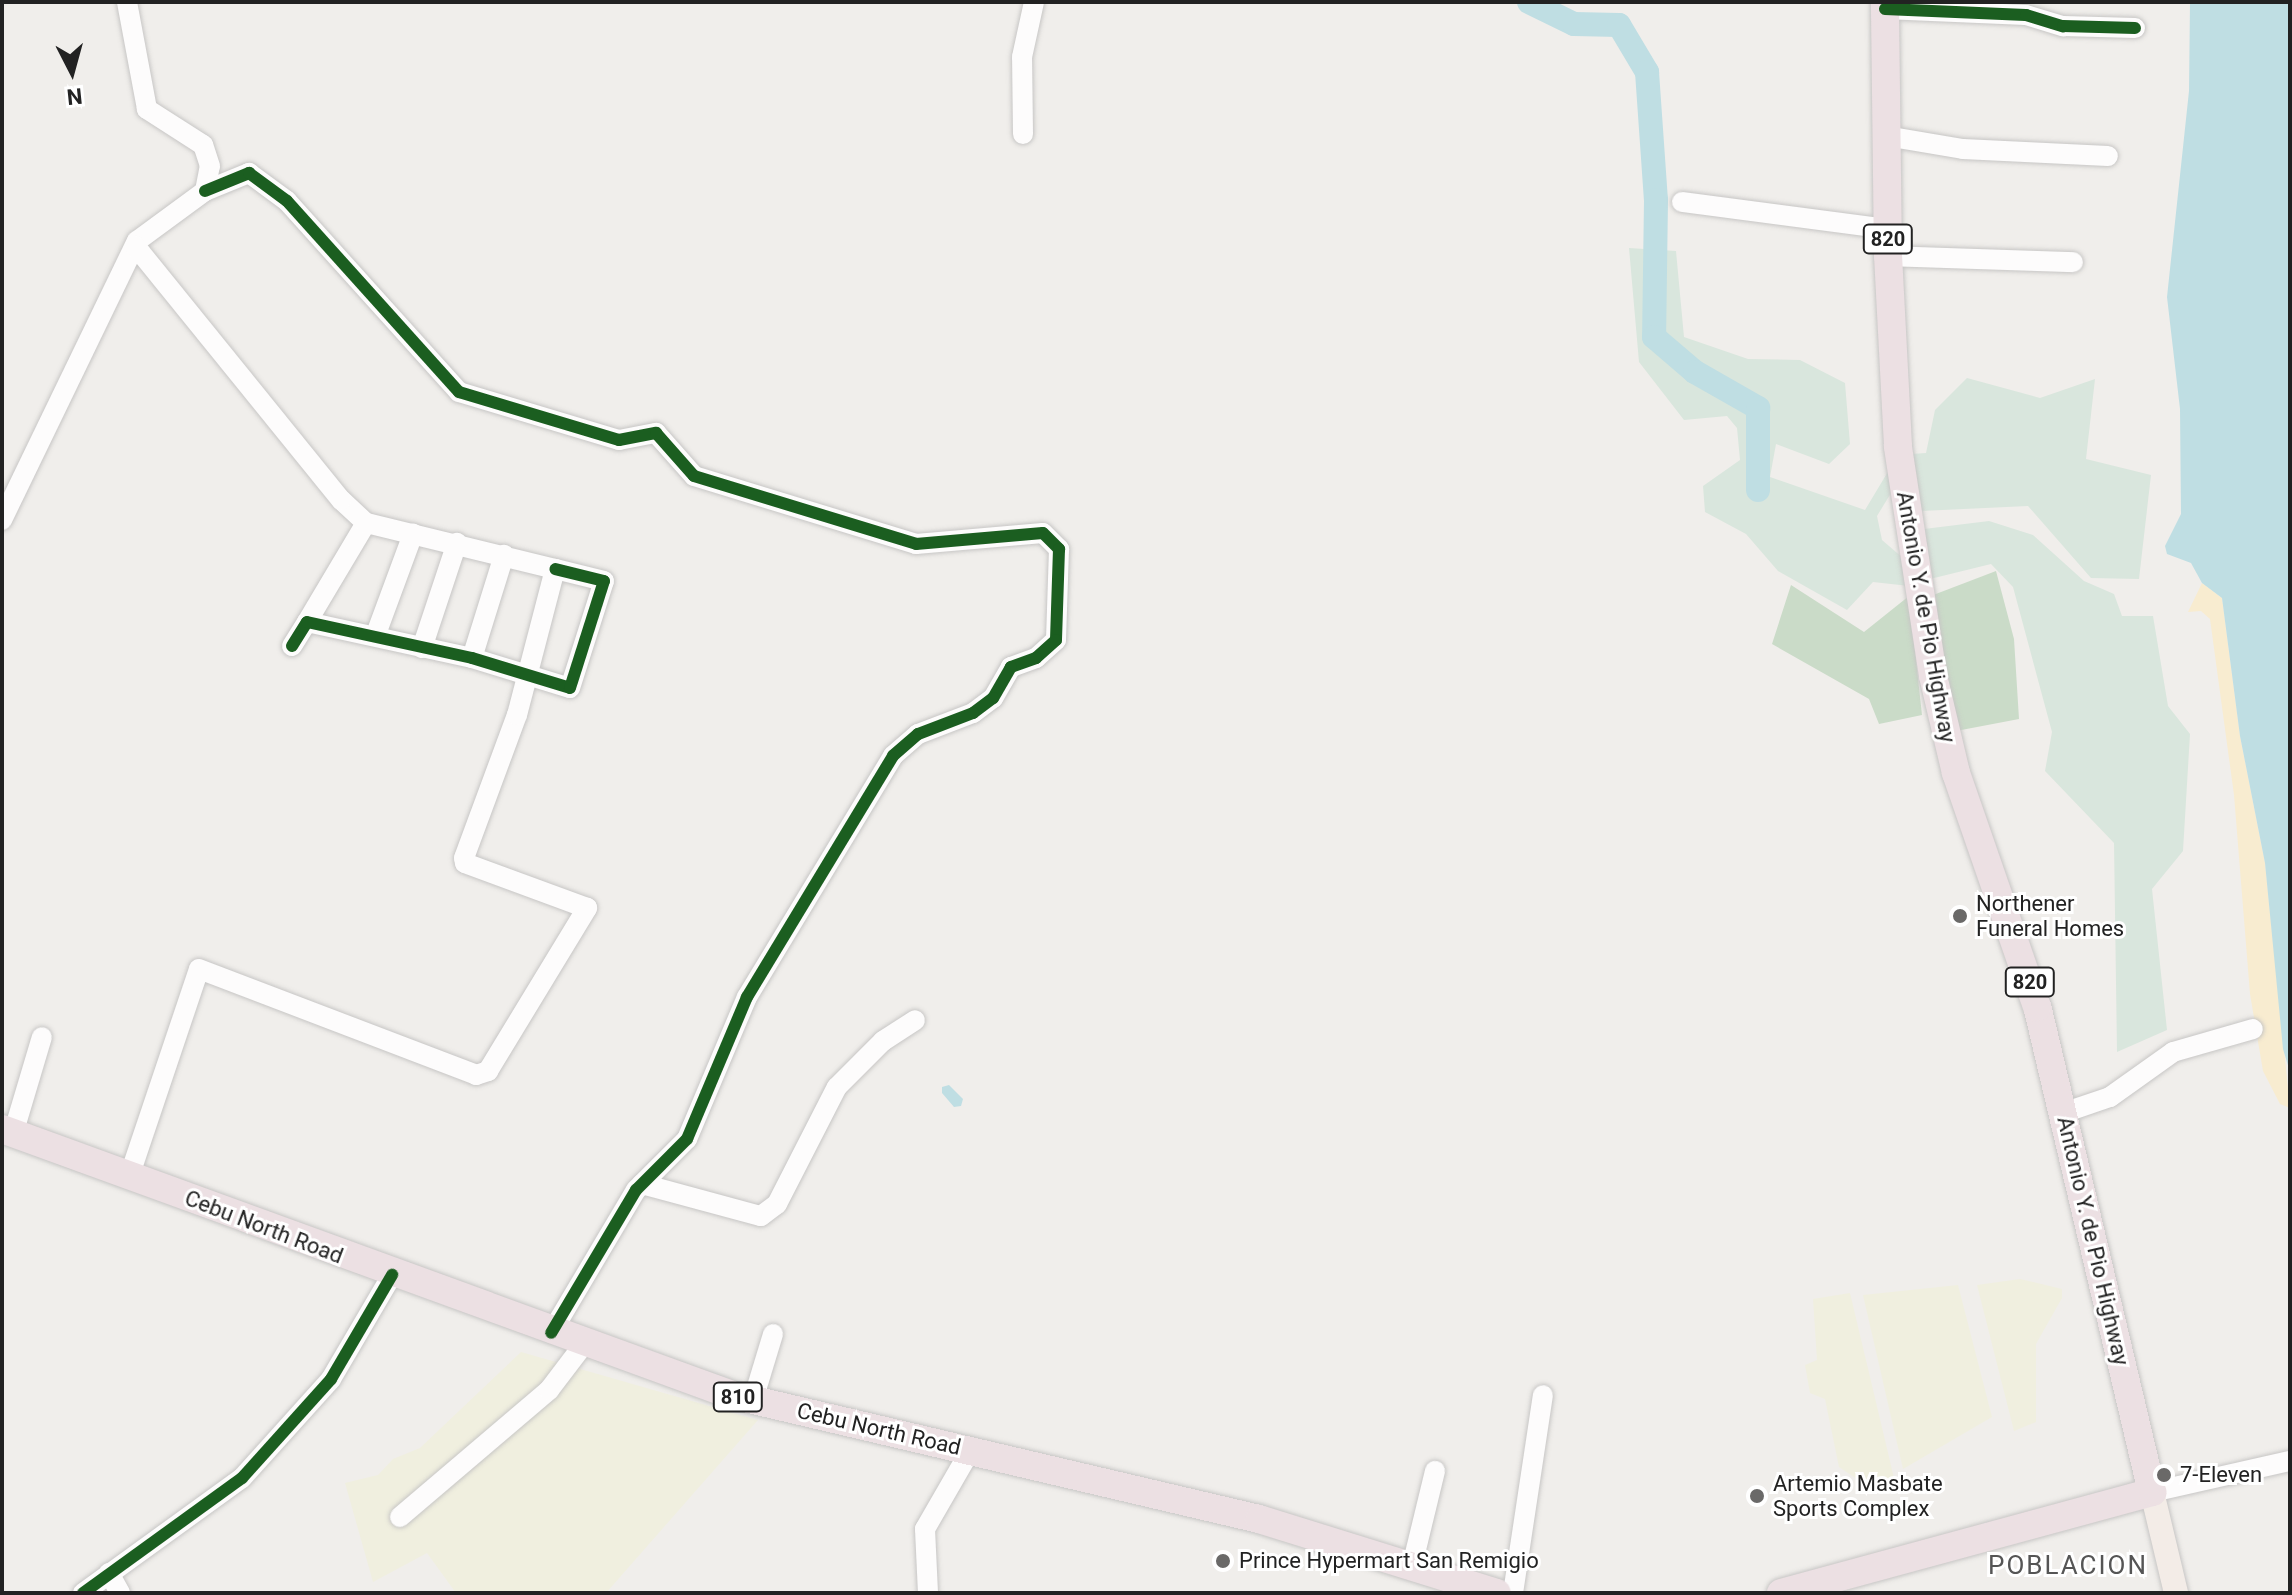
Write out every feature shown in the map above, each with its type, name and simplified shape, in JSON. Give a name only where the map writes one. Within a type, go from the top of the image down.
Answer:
[{"type":"highway","name":"Antonio Y. de Pio Highway","points":[[1885,6],[1888,243],[1898,446],[1940,713],[2037,1007],[2152,1492]]},
{"type":"highway","name":"Cebu North Road","points":[[8,1131],[551,1333],[753,1400],[1259,1519],[1412,1566],[1440,1585],[1497,1593]]},
{"type":"highway","points":[[1781,1593],[2152,1492]]},
{"type":"main road","points":[[2152,1492],[2176,1593]]},
{"type":"street","points":[[127,2],[147,109],[203,145],[210,166],[205,191]]},
{"type":"street","points":[[1023,134],[1022,57],[1034,2]]},
{"type":"street","points":[[1885,6],[2026,15],[2063,26],[2135,28]]},
{"type":"street","points":[[1886,136],[1963,149],[2108,156]]},
{"type":"street","points":[[2,520],[135,246],[205,191],[249,173],[287,201],[459,392],[619,440],[656,433],[694,476],[916,544],[1043,533],[1059,549],[1056,640],[1036,658],[1011,667],[993,698],[973,713],[918,734],[893,756],[747,997],[687,1139],[642,1184],[551,1333]]},
{"type":"street","points":[[1682,202],[1888,243],[2073,262]]},
{"type":"street","points":[[135,246],[341,500],[366,523],[604,581],[600,602],[570,688],[472,658],[422,648],[376,634],[307,622]]},
{"type":"street","points":[[292,646],[366,523]]},
{"type":"street","points":[[376,634],[413,534]]},
{"type":"street","points":[[422,648],[457,543]]},
{"type":"street","points":[[472,658],[504,555]]},
{"type":"street","points":[[129,1177],[199,969],[460,1072],[476,1075],[488,1071],[587,908],[465,863],[517,715],[525,672],[555,569]]},
{"type":"street","points":[[642,1184],[761,1216],[777,1204],[837,1087],[883,1041],[915,1020]]},
{"type":"street","points":[[2063,1113],[2110,1097],[2173,1052],[2253,1029]]},
{"type":"street","points":[[8,1131],[42,1037]]},
{"type":"street","points":[[83,1593],[242,1478],[331,1379],[392,1275]]},
{"type":"street","points":[[753,1400],[773,1334]]},
{"type":"street","points":[[400,1517],[549,1390],[584,1344]]},
{"type":"street","points":[[1513,1593],[1543,1395]]},
{"type":"street","points":[[928,1593],[925,1529],[970,1451]]},
{"type":"street","points":[[2152,1492],[2290,1461]]},
{"type":"street","points":[[1412,1566],[1435,1471]]},
{"type":"street","points":[[109,1573],[120,1593]]},
{"type":"green space","points":[[1996,571],[2014,639],[2019,719],[1956,731],[1928,597]]},
{"type":"green space","points":[[1791,585],[1864,632],[1909,596],[1922,715],[1879,724],[1869,699],[1772,644]]},
{"type":"green space","points":[[2020,1279],[2062,1289],[2062,1298],[2036,1344],[2036,1422],[2014,1431],[1977,1285]]},
{"type":"green space","points":[[1958,1285],[1992,1417],[1903,1469],[1863,1295]]},
{"type":"green space","points":[[1850,1293],[1894,1478],[1860,1481],[1839,1467],[1825,1399],[1810,1393],[1805,1365],[1817,1360],[1813,1299]]},
{"type":"green space","points":[[521,1352],[758,1420],[606,1593],[456,1593],[427,1553],[373,1582],[345,1483],[378,1475],[393,1459],[420,1448]]},
{"type":"shaded area","points":[[1629,248],[1676,251],[1684,337],[1748,359],[1800,360],[1845,383],[1850,444],[1829,464],[1776,444],[1770,477],[1865,510],[1889,470],[1891,493],[1877,516],[1882,540],[1903,558],[1909,586],[1873,582],[1847,610],[1778,571],[1746,534],[1705,512],[1703,486],[1740,460],[1737,428],[1727,416],[1684,420],[1639,362]]},
{"type":"shaded area","points":[[1967,378],[2040,398],[2095,379],[2086,459],[2151,475],[2139,579],[2091,578],[2028,506],[1921,511],[1911,454],[1926,453],[1935,410]]},
{"type":"shaded area","points":[[1989,521],[2033,535],[2084,581],[2114,594],[2122,616],[2153,616],[2168,706],[2190,734],[2183,851],[2152,889],[2167,1030],[2117,1052],[2114,843],[2045,771],[2052,732],[2013,587],[1991,564],[1930,579],[1924,529]]},
{"type":"sand","points":[[2202,583],[2222,598],[2240,736],[2265,863],[2290,1108],[2280,1104],[2263,1071],[2250,994],[2234,795],[2210,619],[2201,611],[2188,612]]},
{"type":"water","points":[[2190,2],[2290,2],[2290,1072],[2283,1049],[2265,863],[2240,736],[2222,598],[2202,583],[2191,563],[2167,554],[2165,546],[2181,514],[2180,409],[2167,297],[2189,91]]},
{"type":"water","points":[[949,1085],[963,1099],[961,1106],[954,1107],[942,1093],[942,1087]]},
{"type":"waterway","points":[[1529,2],[1574,24],[1619,25],[1647,72],[1656,200],[1654,337],[1695,372],[1758,408],[1758,490]]},
{"type":"cycle path","points":[[1885,9],[2026,15],[2063,26],[2135,28]]},
{"type":"cycle path","points":[[205,191],[249,173],[287,201],[459,392],[619,440],[656,433],[694,476],[916,544],[1043,533],[1059,549],[1056,640],[1036,658],[1011,667],[993,698],[973,713],[918,734],[893,756],[747,997],[687,1139],[636,1190],[551,1333]]},
{"type":"cycle path","points":[[292,646],[307,622],[472,658],[570,688],[604,581],[555,569]]},
{"type":"cycle path","points":[[83,1593],[242,1478],[331,1379],[392,1275]]},
{"type":"place","name":"Northener Funeral Homes","points":[[1960,916]]},
{"type":"place","name":"7-Eleven","points":[[2164,1475]]},
{"type":"place","name":"Artemio Masbate Sports Complex","points":[[1757,1496]]},
{"type":"place","name":"Prince Hypermart San Remigio","points":[[1223,1561]]},
{"type":"district","name":"POBLACION","points":[[2068,1566]]}]
